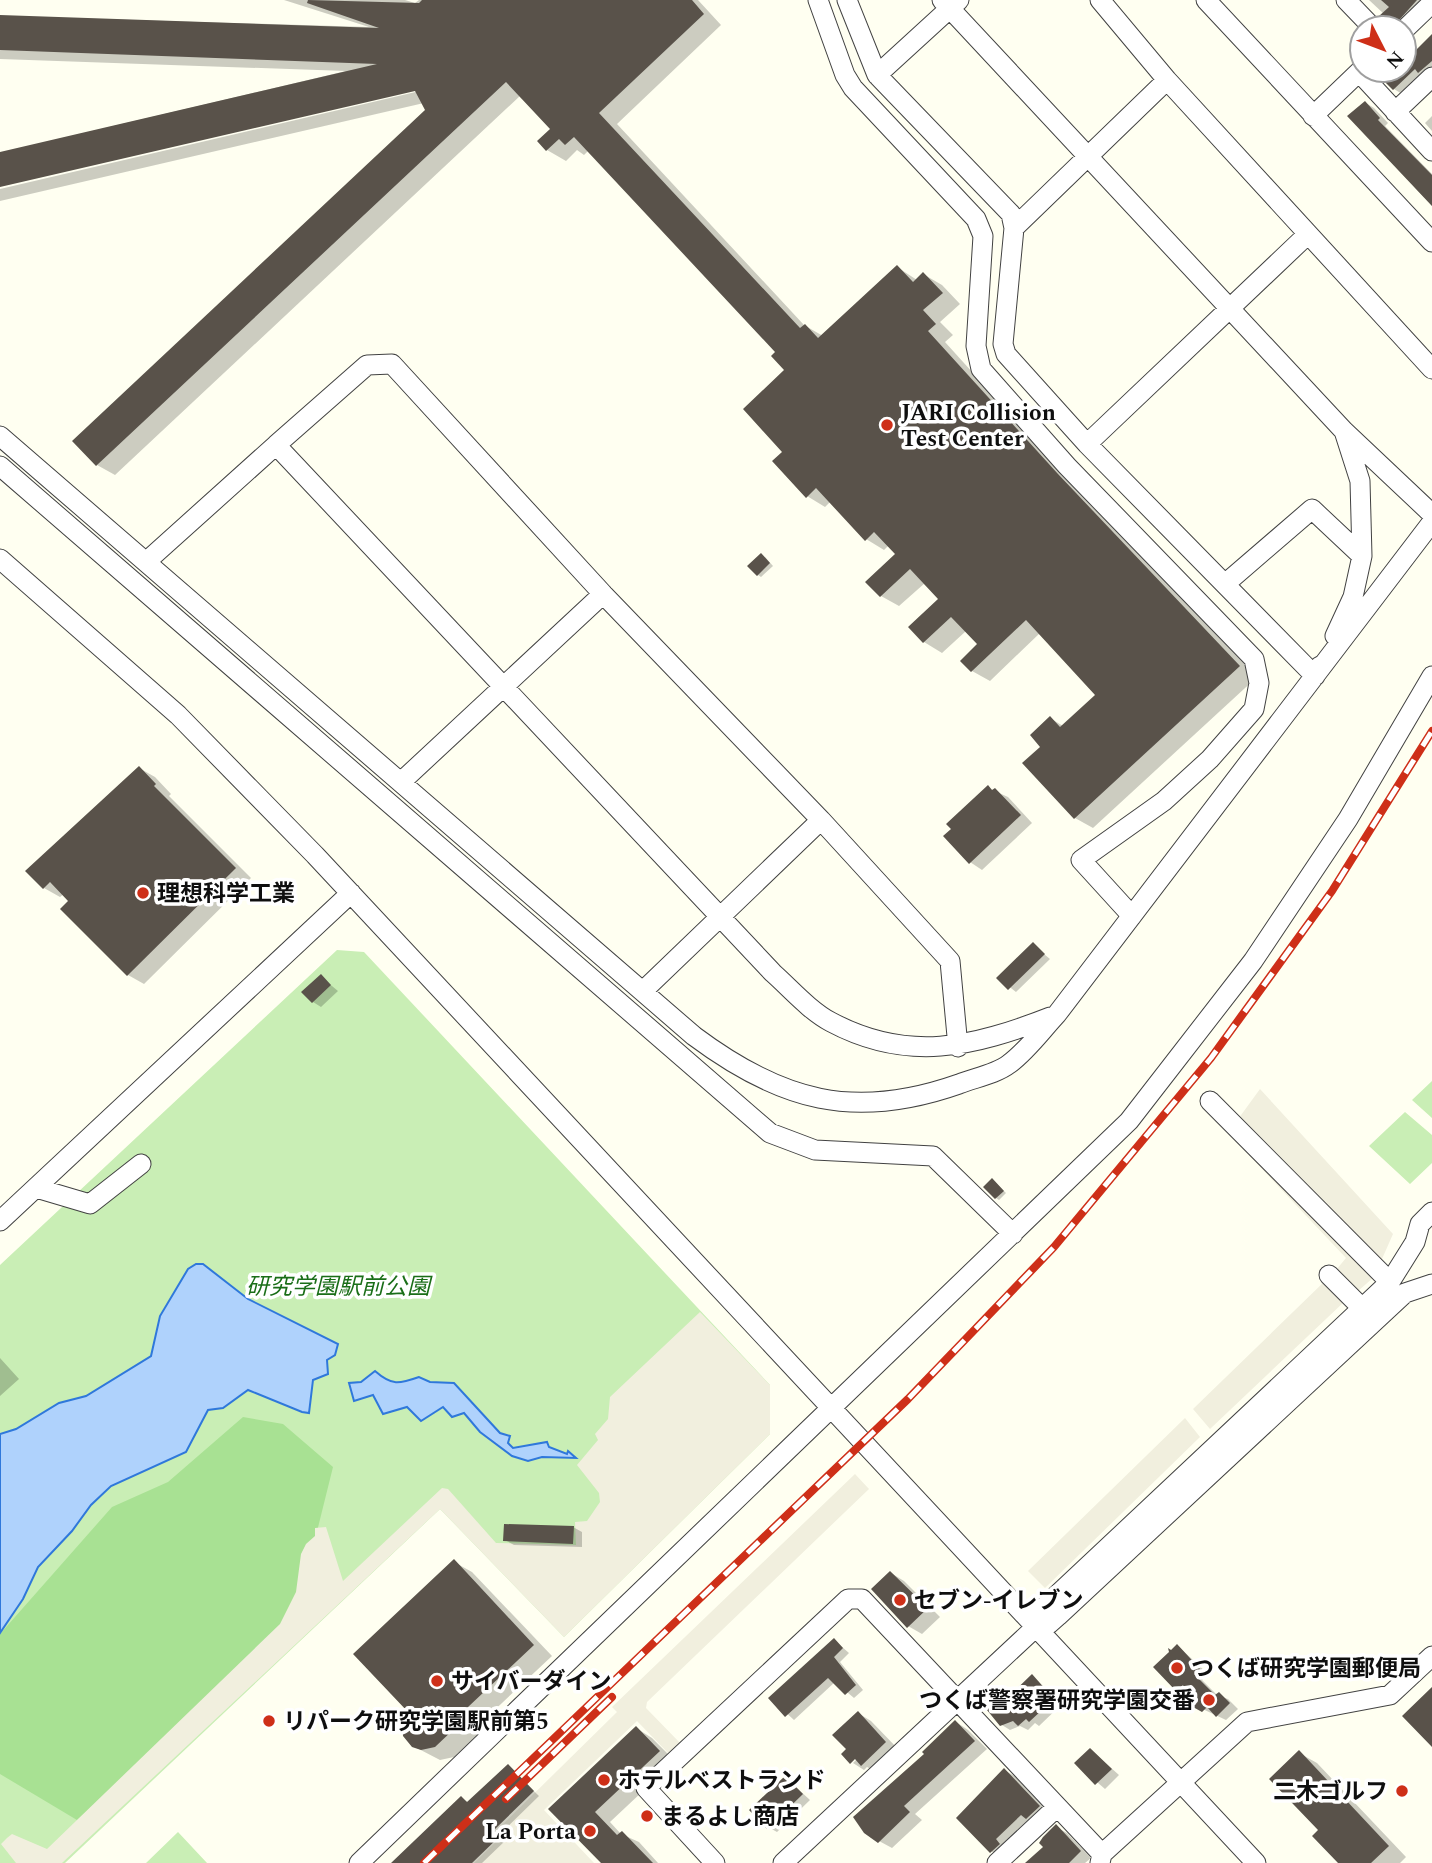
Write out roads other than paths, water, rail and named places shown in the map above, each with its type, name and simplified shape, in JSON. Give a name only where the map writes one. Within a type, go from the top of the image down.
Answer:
[{"type":"street","points":[[818,0],[845,75],[853,88],[975,219],[984,236],[976,346],[981,369],[1067,466],[1254,659],[1259,683],[1254,709],[1210,759],[1164,801],[1081,860],[1132,916]]},
{"type":"street","points":[[847,0],[877,75],[1010,214],[1013,228],[1003,344],[1006,354],[1087,444],[1315,676]]},
{"type":"street","points":[[1100,0],[1167,80],[1432,369]]},
{"type":"street","points":[[1206,0],[1432,242]]},
{"type":"street","points":[[1346,0],[1360,14]]},
{"type":"street","points":[[877,75],[950,3],[1344,431],[1432,514]]},
{"type":"street","points":[[1418,17],[1432,4]]},
{"type":"street","points":[[1395,112],[1432,77]]},
{"type":"street","points":[[1013,228],[1167,80]]},
{"type":"street","points":[[1313,116],[1348,82]]},
{"type":"street","points":[[1371,84],[1432,151]]},
{"type":"street","points":[[1087,444],[1307,235]]},
{"type":"street","points":[[147,561],[367,365],[392,364],[603,594],[821,820],[950,961],[958,1047]]},
{"type":"street","points":[[1315,676],[1353,597],[1362,556],[1360,481],[1344,431]]},
{"type":"street","points":[[0,436],[722,1058],[783,1090],[825,1100],[876,1102],[926,1095],[1008,1066],[1057,1014],[1432,522]]},
{"type":"street","points":[[276,445],[773,973],[829,1022],[889,1045],[958,1047],[1007,1034],[1057,1014]]},
{"type":"street","points":[[0,467],[770,1133],[815,1150],[933,1156],[1013,1234]]},
{"type":"street","points":[[1225,584],[1312,509],[1362,556]]},
{"type":"street","points":[[0,559],[178,715],[351,893],[1256,1863]]},
{"type":"street","points":[[401,782],[501,686],[603,594]]},
{"type":"street","points":[[359,1863],[1129,1121],[1253,961],[1348,819],[1432,676]]},
{"type":"street","points":[[644,990],[821,820]]},
{"type":"street","points":[[0,1222],[351,893]]},
{"type":"street","points":[[1210,1101],[1390,1282]]},
{"type":"street","points":[[36,1188],[90,1204],[141,1164]]},
{"type":"street","points":[[1037,1626],[1039,1612],[1390,1282],[1415,1242],[1420,1224],[1432,1212]]},
{"type":"street","points":[[1329,1275],[1362,1308]]},
{"type":"street","points":[[783,1863],[1037,1626],[1049,1624],[1405,1293],[1432,1284]]},
{"type":"street","points":[[715,1863],[646,1788],[848,1599],[862,1599],[1057,1807],[1101,1858],[1247,1722],[1390,1695],[1432,1656]]},
{"type":"street","points":[[997,1863],[1057,1807]]},
{"type":"water","points":[[196,1264],[203,1264],[248,1299],[338,1344],[335,1355],[327,1360],[328,1374],[313,1380],[309,1413],[248,1390],[223,1408],[208,1410],[186,1452],[111,1486],[91,1505],[72,1531],[38,1567],[23,1599],[0,1633],[0,1434],[16,1429],[59,1403],[86,1396],[151,1356],[160,1316],[188,1269]]},
{"type":"water","points":[[375,1371],[396,1382],[419,1377],[430,1382],[454,1383],[500,1433],[510,1436],[508,1443],[513,1448],[547,1442],[549,1447],[567,1454],[568,1451],[576,1458],[542,1457],[528,1461],[512,1456],[480,1432],[464,1413],[452,1417],[443,1407],[421,1421],[407,1407],[383,1414],[373,1395],[354,1401],[349,1383],[361,1382]]},
{"type":"railway","points":[[424,1863],[908,1399],[1054,1247],[1211,1058],[1332,891],[1432,731]]},
{"type":"railway","points":[[506,1799],[612,1697]]},
{"type":"place","name":"JARI Collision Test Center","points":[[887,425]]},
{"type":"place","name":"理想科学工業","points":[[143,893]]},
{"type":"place","name":"セブン-イレブン","points":[[900,1600]]},
{"type":"place","name":"つくば研究学園郵便局","points":[[1177,1668]]},
{"type":"place","name":"サイバーダイン","points":[[437,1681]]},
{"type":"place","name":"つくば警察署研究学園交番","points":[[1209,1700]]},
{"type":"place","name":"リパーク研究学園駅前第5","points":[[269,1721]]},
{"type":"place","name":"ホテルベストランド","points":[[604,1780]]},
{"type":"place","name":"二木ゴルフ","points":[[1402,1791]]},
{"type":"place","name":"まるよし商店","points":[[647,1816]]},
{"type":"place","name":"La Porta","points":[[590,1831]]},
{"type":"park label","name":"研究学園駅前公園","points":[[338,1286]]}]
